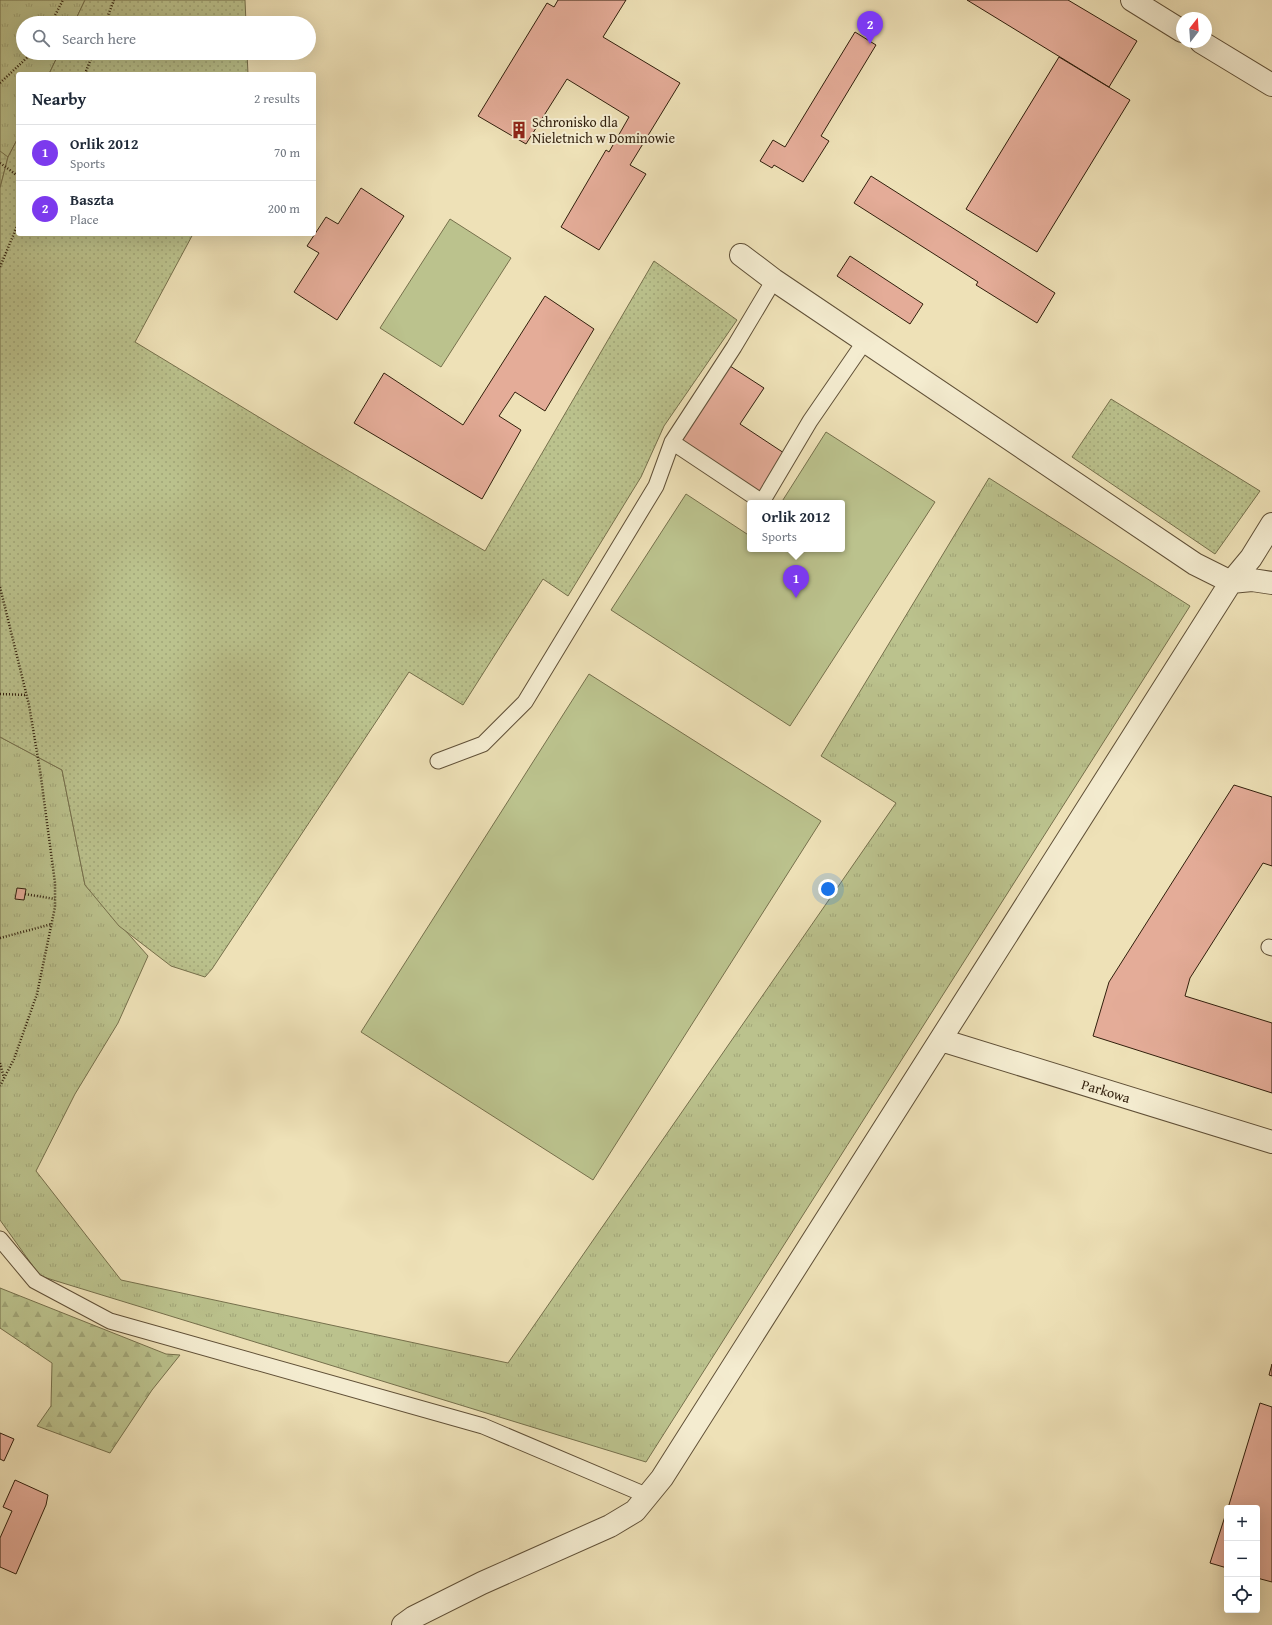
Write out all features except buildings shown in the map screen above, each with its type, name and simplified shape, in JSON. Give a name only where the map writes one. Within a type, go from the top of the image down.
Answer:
[{"type":"street","points":[[1132,0],[1176,26]]},
{"type":"street","points":[[1211,48],[1272,85]]},
{"type":"street","points":[[741,255],[774,280],[1195,564],[1231,582],[1252,580],[1272,583]]},
{"type":"street","points":[[403,1625],[414,1617],[482,1583],[610,1526],[635,1511],[648,1496],[662,1478],[1231,582],[1251,558],[1272,524]]},
{"type":"street","name":"Parkowa","points":[[941,1040],[1272,1142]]},
{"type":"lane","points":[[438,761],[483,744],[525,702],[656,486],[672,442],[734,347],[774,280]]},
{"type":"lane","points":[[763,500],[810,421],[865,341]]},
{"type":"lane","points":[[672,442],[759,500]]},
{"type":"lane","points":[[0,1239],[34,1281],[110,1321],[483,1426],[648,1496]]},
{"type":"path","points":[[55,16],[63,0]]},
{"type":"path","points":[[108,16],[114,0]]},
{"type":"path","points":[[0,82],[24,60]]},
{"type":"path","points":[[86,72],[90,60]]},
{"type":"path","points":[[0,163],[16,175]]},
{"type":"path","points":[[0,268],[16,229]]},
{"type":"path","points":[[0,586],[26,695],[40,770],[55,883],[52,924],[37,994],[14,1059],[0,1086]]},
{"type":"path","points":[[0,694],[26,695]]},
{"type":"path","points":[[25,894],[55,899]]},
{"type":"path","points":[[0,938],[52,924]]},
{"type":"path","points":[[0,1063],[5,1078]]},
{"type":"green space","points":[[0,0],[85,0],[77,16],[16,16],[16,60],[56,60],[50,72],[16,72],[16,142],[8,157],[0,188]]},
{"type":"green space","points":[[85,0],[245,0],[246,16],[77,16]]},
{"type":"green space","points":[[56,60],[247,60],[248,72],[50,72]]},
{"type":"green space","points":[[16,142],[16,236],[192,236],[135,342],[313,450],[485,551],[654,261],[737,320],[664,426],[641,477],[568,596],[543,579],[463,705],[409,672],[212,969],[205,977],[171,966],[119,926],[85,885],[62,770],[0,737],[0,188],[8,157]]},
{"type":"green space","points":[[0,151],[8,157],[0,188]]},
{"type":"green space","points":[[450,219],[511,258],[441,367],[380,328]]},
{"type":"green space","points":[[1111,399],[1260,491],[1215,554],[1072,457]]},
{"type":"green space","points":[[826,432],[935,502],[790,726],[611,610],[686,494],[747,534],[747,552],[845,552],[845,500],[783,500]]},
{"type":"green space","points":[[989,478],[1190,606],[646,1462],[40,1276],[0,1220],[0,737],[62,770],[85,885],[148,956],[118,1023],[75,1094],[36,1171],[121,1280],[508,1363],[896,803],[821,756]]},
{"type":"green space","points":[[589,674],[821,821],[593,1180],[361,1032]]},
{"type":"green space","points":[[0,1288],[166,1354],[180,1355],[152,1390],[110,1453],[37,1426],[51,1406],[52,1363],[0,1328]]},
{"type":"place","name":"Baszta","points":[[870,44]]},
{"type":"place","name":"Schronisko dla Nieletnich w Dominowie","points":[[519,130]]},
{"type":"place","name":"Orlik 2012","points":[[796,598]]}]
